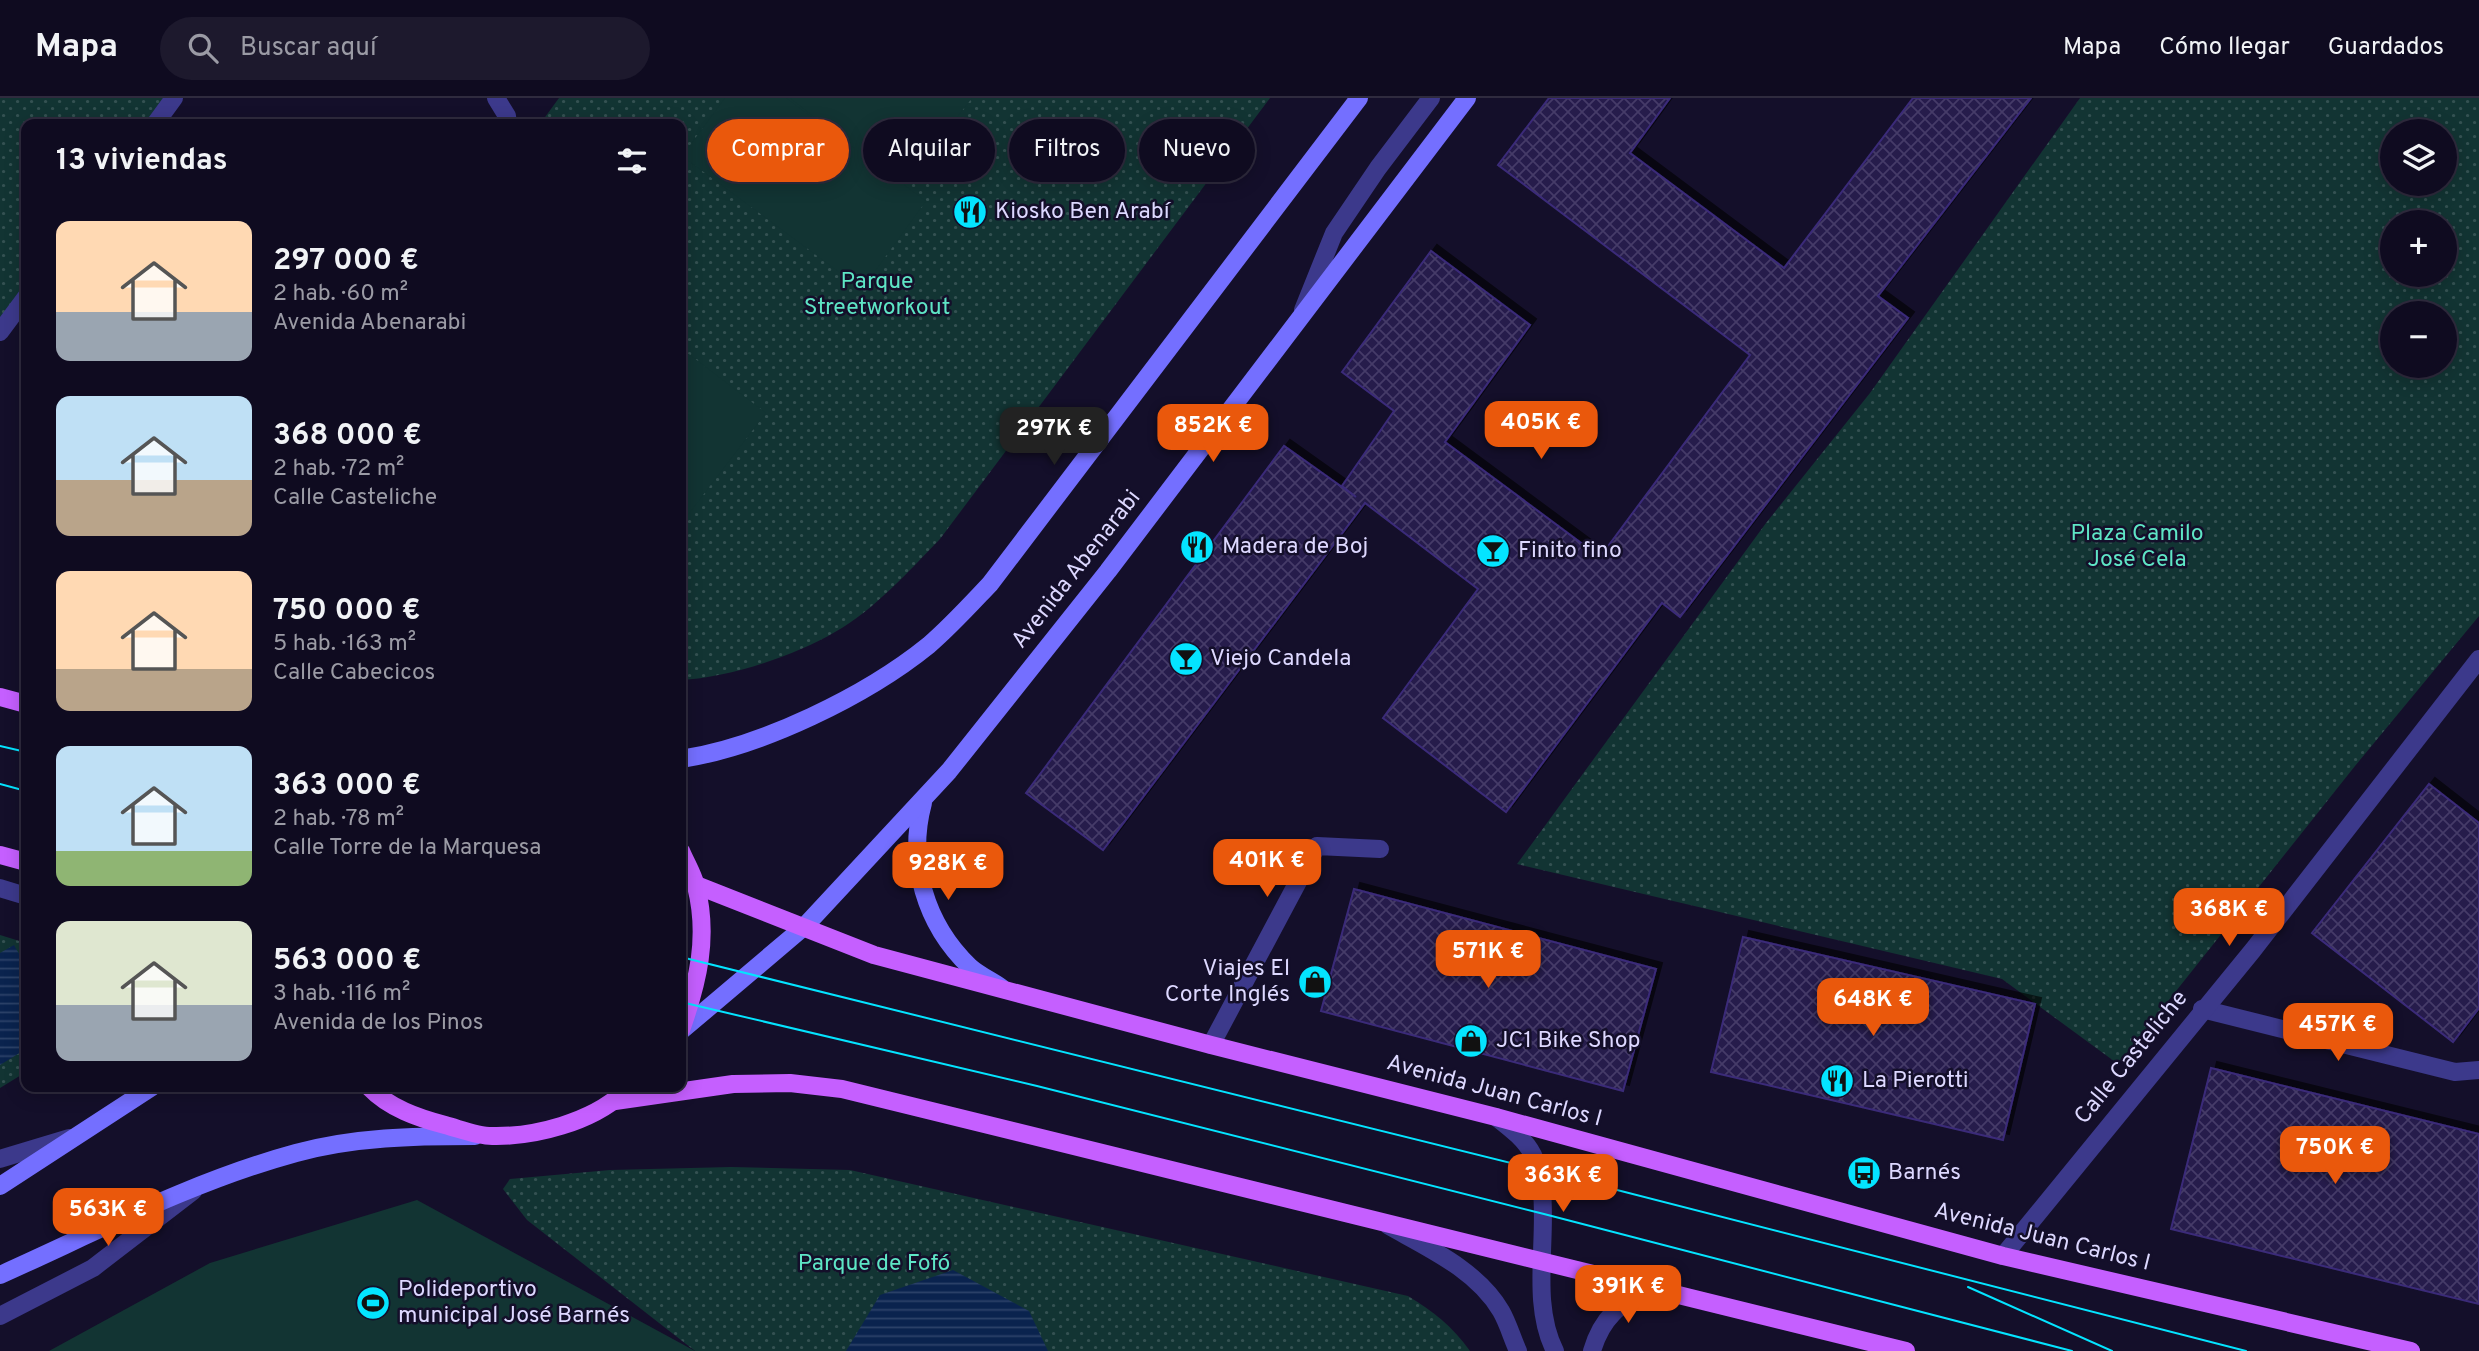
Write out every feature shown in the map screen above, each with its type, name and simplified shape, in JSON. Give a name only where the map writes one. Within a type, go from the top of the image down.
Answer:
[{"type":"main road","points":[[686,758],[750,742],[857,692],[927,646],[960,617],[990,584],[1359,98]]},
{"type":"main road","name":"Avenida Abenarabi","points":[[686,1026],[805,926],[924,800],[975,740],[1108,571],[1467,98]]},
{"type":"main road","points":[[0,697],[21,703]]},
{"type":"main road","points":[[924,800],[916,845],[924,896],[935,920],[970,967],[1003,989]]},
{"type":"main road","points":[[0,855],[21,861]]},
{"type":"main road","points":[[686,862],[696,885],[702,924],[700,967],[686,1015]]},
{"type":"main road","name":"Avenida Juan Carlos I","points":[[696,885],[874,955],[1211,1045],[1496,1117],[2003,1256],[2412,1351]]},
{"type":"main road","points":[[686,1091],[733,1084],[790,1083],[842,1089],[1906,1351]]},
{"type":"main road","points":[[0,1186],[145,1092]]},
{"type":"main road","points":[[376,1092],[414,1117],[489,1136]]},
{"type":"main road","points":[[0,1275],[201,1185],[296,1153],[370,1139],[524,1135],[562,1127],[615,1101],[625,1092]]},
{"type":"main road","points":[[615,1101],[677,1092]]},
{"type":"street","points":[[159,119],[174,98]]},
{"type":"street","points":[[496,98],[507,119]]},
{"type":"street","points":[[1299,319],[1334,233],[1378,168],[1431,98]]},
{"type":"street","points":[[0,332],[21,304]]},
{"type":"street","name":"Calle Casteliche","points":[[2003,1256],[2202,1009],[2253,950],[2479,659]]},
{"type":"street","points":[[1211,1045],[1317,846],[1380,849]]},
{"type":"street","points":[[0,888],[21,894]]},
{"type":"street","points":[[2202,1009],[2455,1072],[2479,1070]]},
{"type":"street","points":[[1496,1117],[1519,1136],[1533,1154],[1539,1170],[1544,1214],[1542,1295],[1545,1320],[1555,1351]]},
{"type":"street","points":[[0,1158],[82,1134]]},
{"type":"street","points":[[0,1316],[93,1268],[201,1185]]},
{"type":"street","points":[[1386,1224],[1442,1256],[1471,1277],[1502,1312],[1518,1351]]},
{"type":"street","points":[[1592,1351],[1598,1331],[1608,1317],[1626,1301],[1649,1288]]},
{"type":"green space","points":[[0,98],[174,98],[159,119],[21,119],[21,304],[0,332]]},
{"type":"green space","name":"Parque Streetworkout","points":[[559,98],[1270,98],[1254,119],[1139,119],[1139,182],[1207,182],[940,539],[903,577],[864,613],[819,641],[740,670],[686,679],[686,119],[544,119]]},
{"type":"green space","points":[[725,98],[786,98],[814,119],[709,119]]},
{"type":"green space","points":[[790,98],[972,98],[956,119],[863,119],[863,182],[906,182],[904,185],[926,201],[862,289],[717,182],[849,182],[849,145],[855,149],[849,144],[849,119],[817,119]]},
{"type":"green space","name":"Plaza Camilo José Cela","points":[[2080,98],[2479,98],[2479,616],[2355,766],[2118,1064],[2002,979],[1517,864],[1766,523],[1870,393]]},
{"type":"green space","points":[[707,122],[707,174],[686,159],[686,151]]},
{"type":"green space","points":[[686,352],[766,413],[686,515]]},
{"type":"green space","points":[[0,935],[21,941],[21,1075],[0,1088]]},
{"type":"green space","name":"Parque de Fofó","points":[[731,1167],[850,1170],[1408,1296],[1442,1320],[1470,1351],[695,1351],[527,1220],[503,1189],[510,1179],[610,1170]]},
{"type":"green space","name":"Polideportivo municipal José Barnés","points":[[417,1200],[695,1351],[49,1351],[210,1263]]},
{"type":"water","points":[[14,945],[21,957],[21,1052],[0,1065],[0,953]]},
{"type":"water","points":[[953,1270],[1029,1311],[1048,1351],[846,1351],[880,1295]]},
{"type":"building","points":[[1549,98],[1670,98],[1630,153],[1784,268],[1913,98],[2031,98],[1878,296],[1908,318],[1680,617],[1662,603],[1506,812],[1383,718],[1478,589],[1365,503],[1103,850],[1026,793],[1284,446],[1356,497],[1342,486],[1394,411],[1342,372],[1431,251],[1530,325],[1445,442],[1600,557],[1750,355],[1498,165]]},
{"type":"building","points":[[2429,784],[2479,823],[2479,1008],[2453,1042],[2312,933]]},
{"type":"building","points":[[1354,889],[1656,969],[1623,1091],[1321,1011]]},
{"type":"building","points":[[1743,937],[2035,1004],[2003,1140],[1711,1072]]},
{"type":"building","points":[[2211,1068],[2479,1134],[2479,1304],[2171,1229]]},
{"type":"tram line","points":[[0,746],[21,751]]},
{"type":"tram line","points":[[0,784],[21,790]]},
{"type":"tram line","points":[[686,958],[1539,1170],[2246,1351]]},
{"type":"tram line","points":[[686,1003],[1037,1086],[2072,1351]]},
{"type":"tram line","points":[[1968,1287],[2112,1351]]},
{"type":"place","name":"Kiosko Ben Arabí","points":[[970,212]]},
{"type":"place","name":"Madera de Boj","points":[[1197,547]]},
{"type":"place","name":"Finito fino","points":[[1493,551]]},
{"type":"place","name":"Viejo Candela","points":[[1186,659]]},
{"type":"place","name":"Viajes El Corte Inglés","points":[[1315,982]]},
{"type":"place","name":"JC1 Bike Shop","points":[[1471,1041]]},
{"type":"place","name":"La Pierotti","points":[[1837,1081]]},
{"type":"place","name":"Barnés","points":[[1864,1173]]},
{"type":"place","name":"Polideportivo municipal José Barnés","points":[[373,1303]]}]
